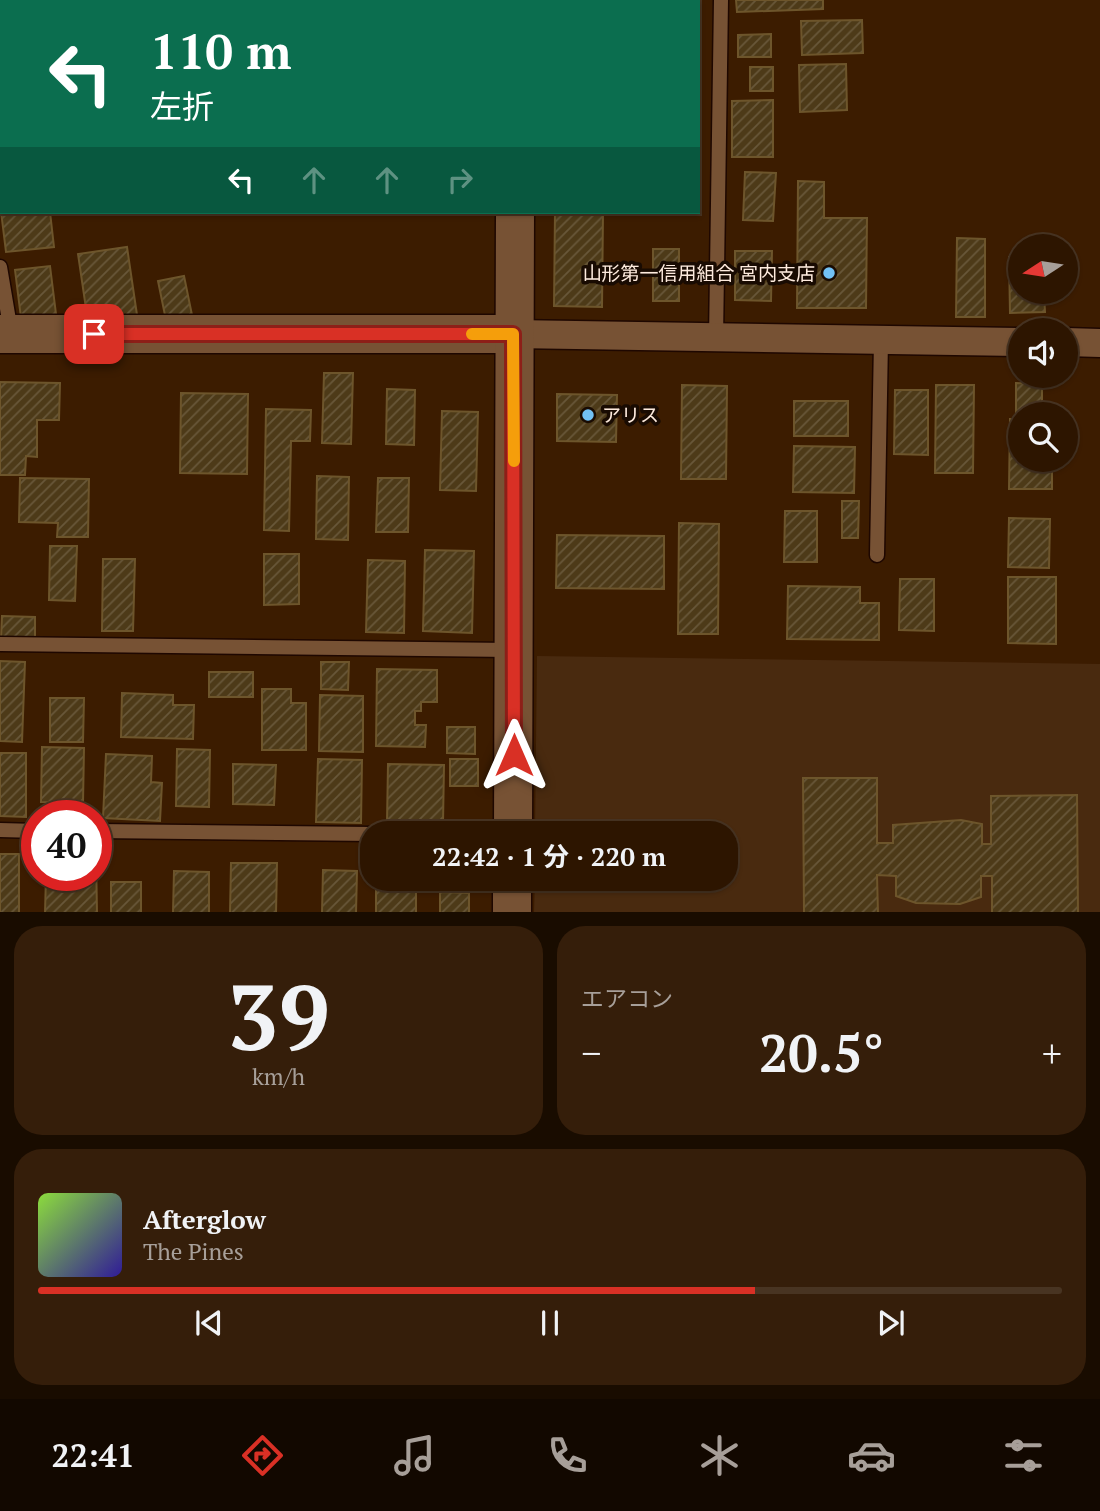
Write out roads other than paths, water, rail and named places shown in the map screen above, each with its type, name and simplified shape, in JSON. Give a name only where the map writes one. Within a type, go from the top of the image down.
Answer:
[{"type":"street","points":[[513,821],[515,214]]},
{"type":"street","points":[[5,334],[513,334],[1008,342]]},
{"type":"street","points":[[1078,342],[1100,343]]},
{"type":"street","points":[[512,891],[512,912]]},
{"type":"lane","points":[[716,339],[720,0]]},
{"type":"lane","points":[[0,267],[5,334]]},
{"type":"lane","points":[[877,555],[881,341]]},
{"type":"lane","points":[[0,644],[514,650]]},
{"type":"lane","points":[[0,830],[21,831]]},
{"type":"lane","points":[[112,831],[360,834]]},
{"type":"place","name":"山形第一信用組合 宮内支店","points":[[829,273]]},
{"type":"place","name":"アリス","points":[[588,415]]}]
